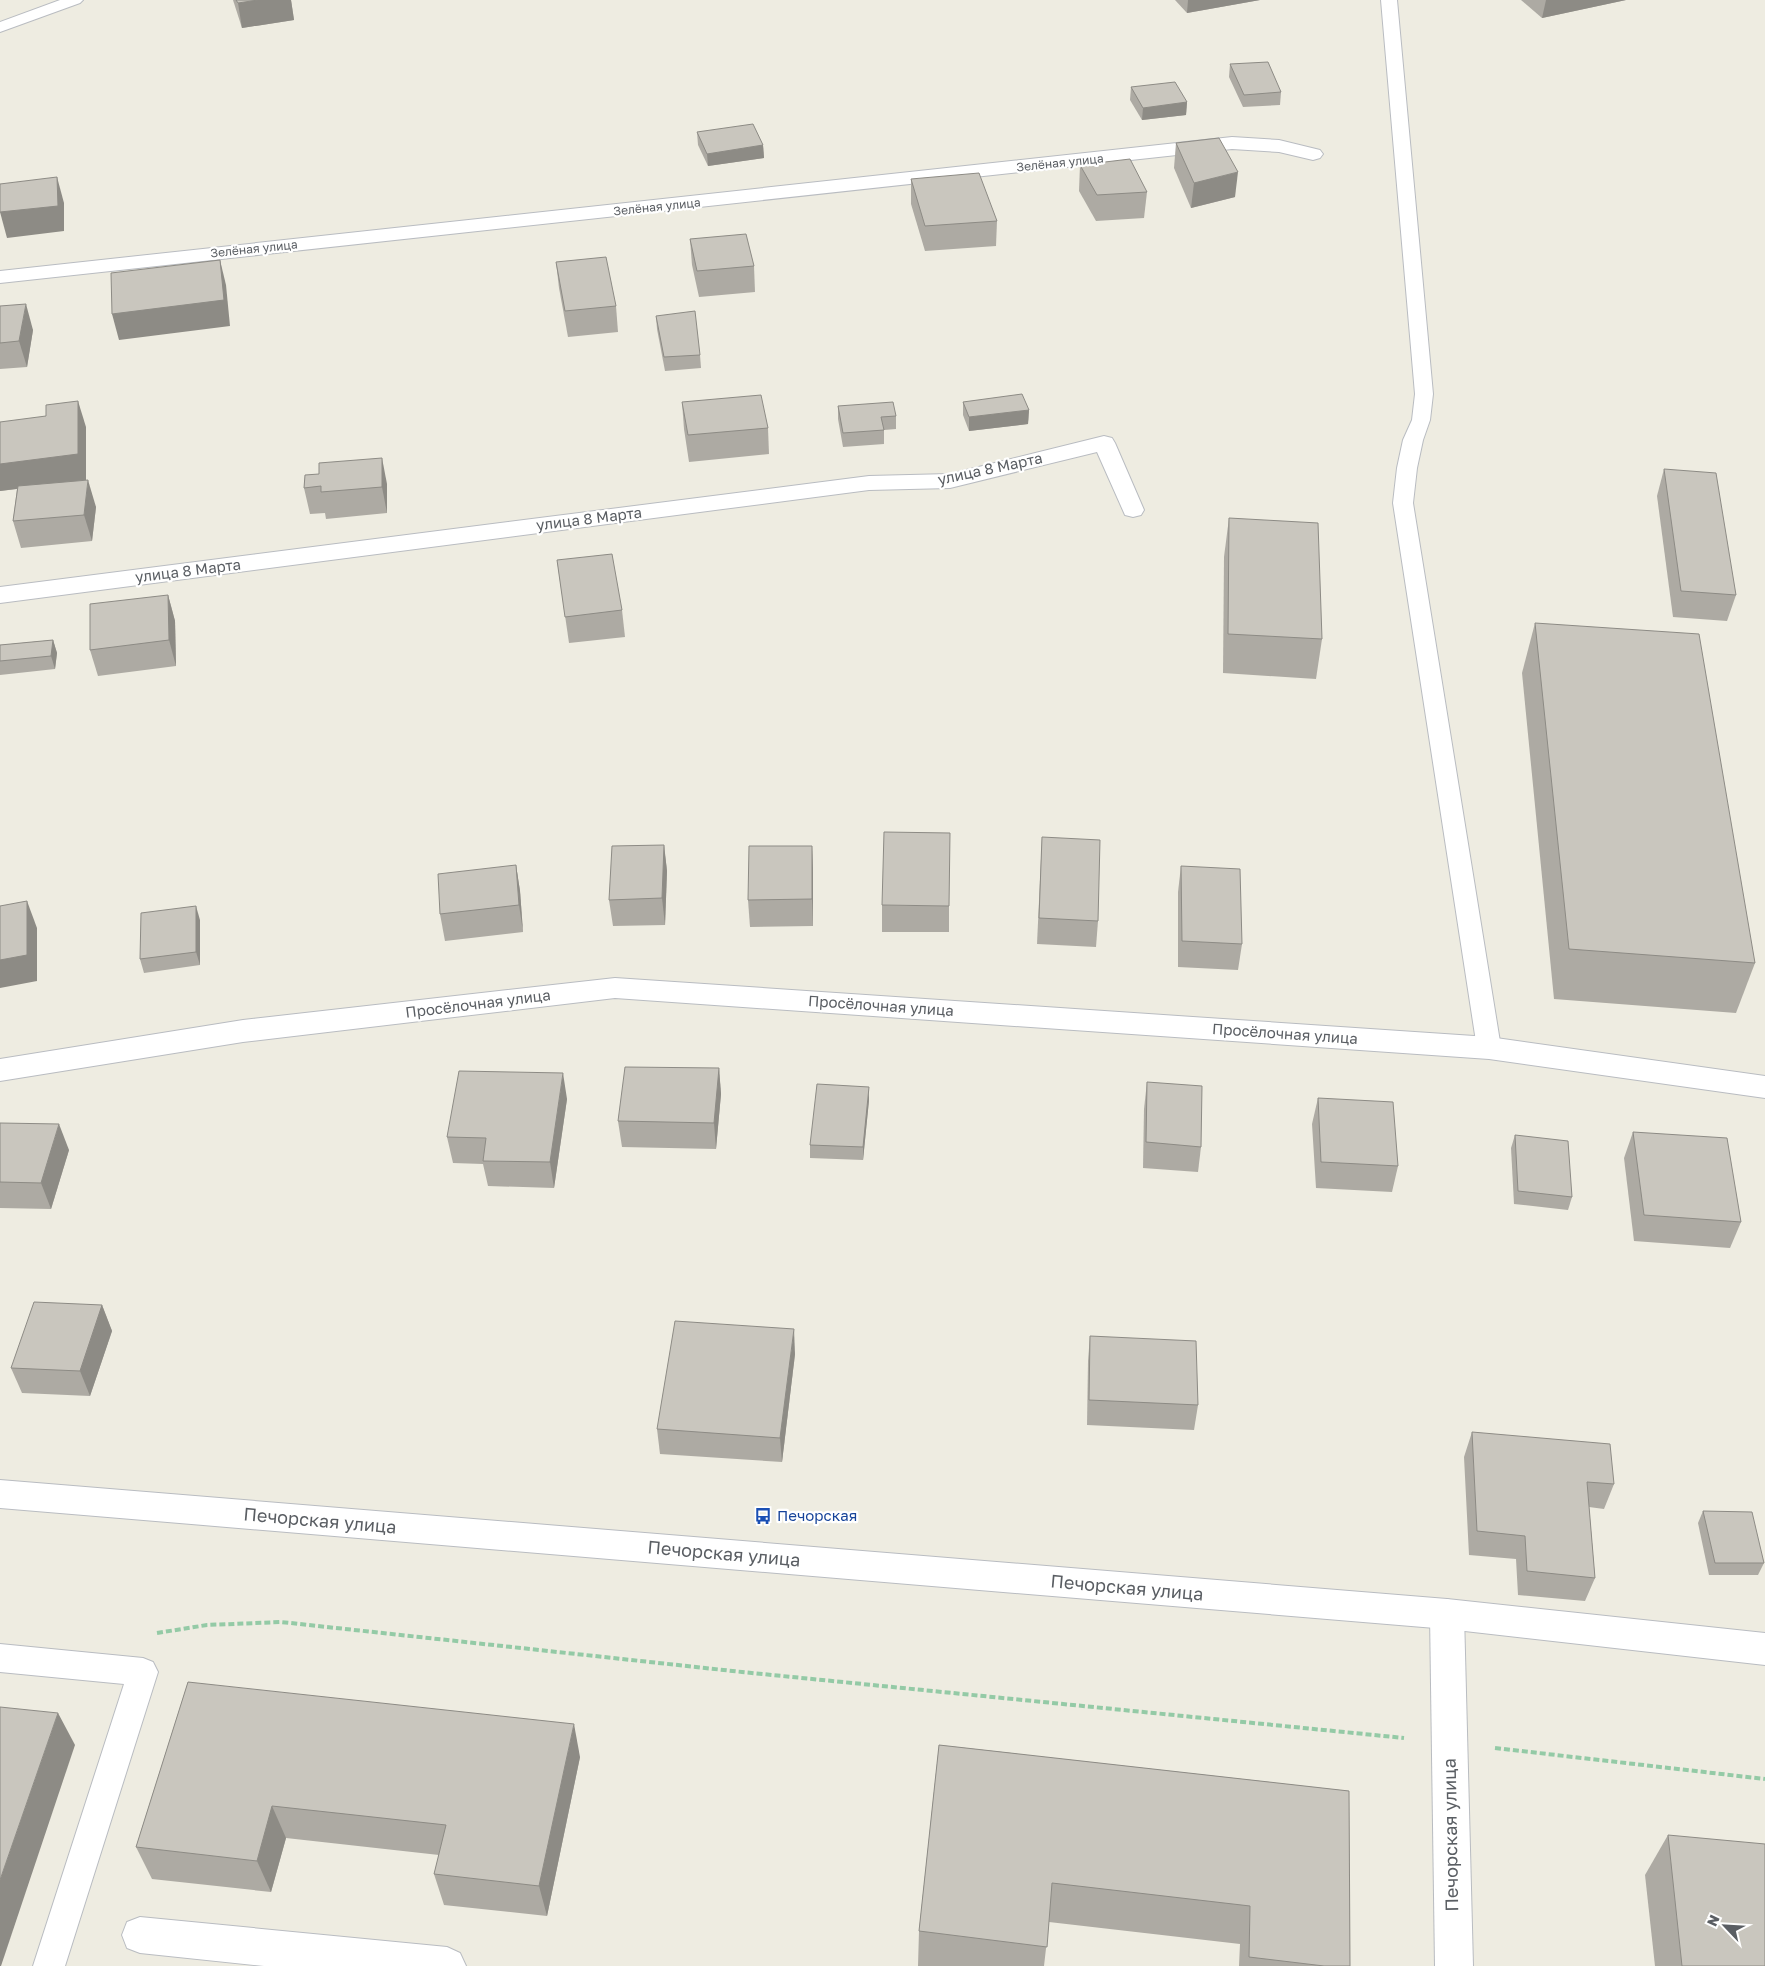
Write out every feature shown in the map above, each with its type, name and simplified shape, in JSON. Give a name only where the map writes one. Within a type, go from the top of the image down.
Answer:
[{"type":"street","name":"Зелёная улица","points":[[0,277],[1232,143],[1279,146],[1313,154]]},
{"type":"street","name":"улица 8 Марта","points":[[0,595],[869,483],[950,481],[1104,443],[1133,510]]},
{"type":"street","name":"Просёлочная улица","points":[[0,1070],[243,1031],[615,988],[1489,1048],[1765,1087]]},
{"type":"street","name":"Печорская улица","points":[[0,1494],[1447,1614],[1765,1649]]},
{"type":"street","name":"Печорская улица","points":[[1447,1614],[1454,1966]]},
{"type":"street","points":[[140,1935],[447,1966]]},
{"type":"lane","points":[[0,27],[75,0]]},
{"type":"lane","points":[[1390,0],[1424,394],[1420,420],[1406,468],[1402,503],[1489,1048]]},
{"type":"lane","points":[[0,1658],[143,1672],[49,1966]]},
{"type":"path","points":[[153,1634],[208,1626],[282,1622],[742,1672],[1449,1742],[1765,1778]]},
{"type":"building","points":[[236,0],[258,0],[238,3]]},
{"type":"building","points":[[1268,62],[1281,92],[1244,95],[1230,64]]},
{"type":"building","points":[[1175,82],[1187,102],[1143,108],[1131,87]]},
{"type":"building","points":[[753,124],[763,145],[707,154],[697,132]]},
{"type":"building","points":[[1219,138],[1238,172],[1194,183],[1176,143]]},
{"type":"building","points":[[1130,159],[1147,192],[1097,195],[1080,165]]},
{"type":"building","points":[[979,173],[997,221],[925,226],[911,179]]},
{"type":"building","points":[[57,177],[58,206],[0,212],[0,184]]},
{"type":"building","points":[[746,234],[754,266],[697,271],[690,239]]},
{"type":"building","points":[[606,257],[616,306],[565,311],[556,262]]},
{"type":"building","points":[[220,260],[224,300],[112,314],[111,273]]},
{"type":"building","points":[[26,304],[19,341],[0,343],[0,306]]},
{"type":"building","points":[[695,311],[700,355],[664,357],[656,316]]},
{"type":"building","points":[[1022,394],[1029,410],[969,417],[963,402]]},
{"type":"building","points":[[761,395],[768,428],[688,435],[682,402]]},
{"type":"building","points":[[78,401],[78,454],[0,464],[0,422],[46,416],[46,405]]},
{"type":"building","points":[[893,402],[896,416],[881,417],[884,430],[843,433],[838,406]]},
{"type":"building","points":[[382,458],[382,487],[321,492],[321,486],[304,488],[305,475],[319,474],[319,463]]},
{"type":"building","points":[[1664,469],[1716,473],[1736,595],[1681,591]]},
{"type":"building","points":[[88,480],[84,515],[13,521],[18,486]]},
{"type":"building","points":[[1229,518],[1318,523],[1322,639],[1228,634]]},
{"type":"building","points":[[612,554],[622,610],[565,617],[557,560]]},
{"type":"building","points":[[168,595],[169,640],[90,650],[90,604]]},
{"type":"building","points":[[1535,623],[1699,634],[1755,963],[1569,949]]},
{"type":"building","points":[[53,640],[51,656],[0,661],[0,645]]},
{"type":"building","points":[[884,832],[950,833],[949,906],[882,905]]},
{"type":"building","points":[[1042,837],[1100,840],[1098,921],[1039,918]]},
{"type":"building","points":[[664,845],[662,898],[609,900],[612,846]]},
{"type":"building","points":[[749,846],[812,846],[812,899],[748,900]]},
{"type":"building","points":[[516,865],[519,905],[440,914],[438,874]]},
{"type":"building","points":[[1181,866],[1240,869],[1242,944],[1182,941]]},
{"type":"building","points":[[27,901],[27,955],[0,960],[0,906]]},
{"type":"building","points":[[196,906],[196,952],[140,959],[141,913]]},
{"type":"building","points":[[625,1067],[719,1068],[714,1123],[618,1121]]},
{"type":"building","points":[[459,1071],[563,1073],[550,1162],[483,1161],[486,1138],[447,1137]]},
{"type":"building","points":[[1147,1082],[1202,1086],[1201,1147],[1146,1142]]},
{"type":"building","points":[[817,1084],[869,1087],[863,1147],[810,1145]]},
{"type":"building","points":[[1318,1098],[1393,1102],[1398,1166],[1321,1162]]},
{"type":"building","points":[[0,1123],[59,1124],[41,1183],[0,1182]]},
{"type":"building","points":[[1633,1132],[1727,1138],[1741,1222],[1644,1215]]},
{"type":"building","points":[[1515,1135],[1568,1141],[1572,1197],[1518,1191]]},
{"type":"building","points":[[34,1302],[102,1305],[80,1371],[11,1368]]},
{"type":"building","points":[[675,1321],[794,1329],[780,1438],[657,1429]]},
{"type":"building","points":[[1090,1336],[1196,1341],[1198,1405],[1089,1400]]},
{"type":"building","points":[[1472,1432],[1610,1444],[1614,1484],[1587,1482],[1595,1578],[1527,1571],[1525,1536],[1477,1531]]},
{"type":"building","points":[[1703,1511],[1752,1512],[1764,1563],[1715,1563]]},
{"type":"building","points":[[188,1682],[574,1724],[539,1886],[434,1874],[446,1825],[272,1806],[257,1861],[136,1847]]},
{"type":"building","points":[[0,1707],[58,1713],[0,1880]]},
{"type":"building","points":[[939,1745],[1349,1791],[1350,1966],[1324,1966],[1249,1957],[1250,1906],[1052,1883],[1047,1947],[919,1931]]},
{"type":"building","points":[[1668,1835],[1765,1844],[1765,1966],[1682,1966]]},
{"type":"place","name":"Печорская","points":[[763,1516]]}]
